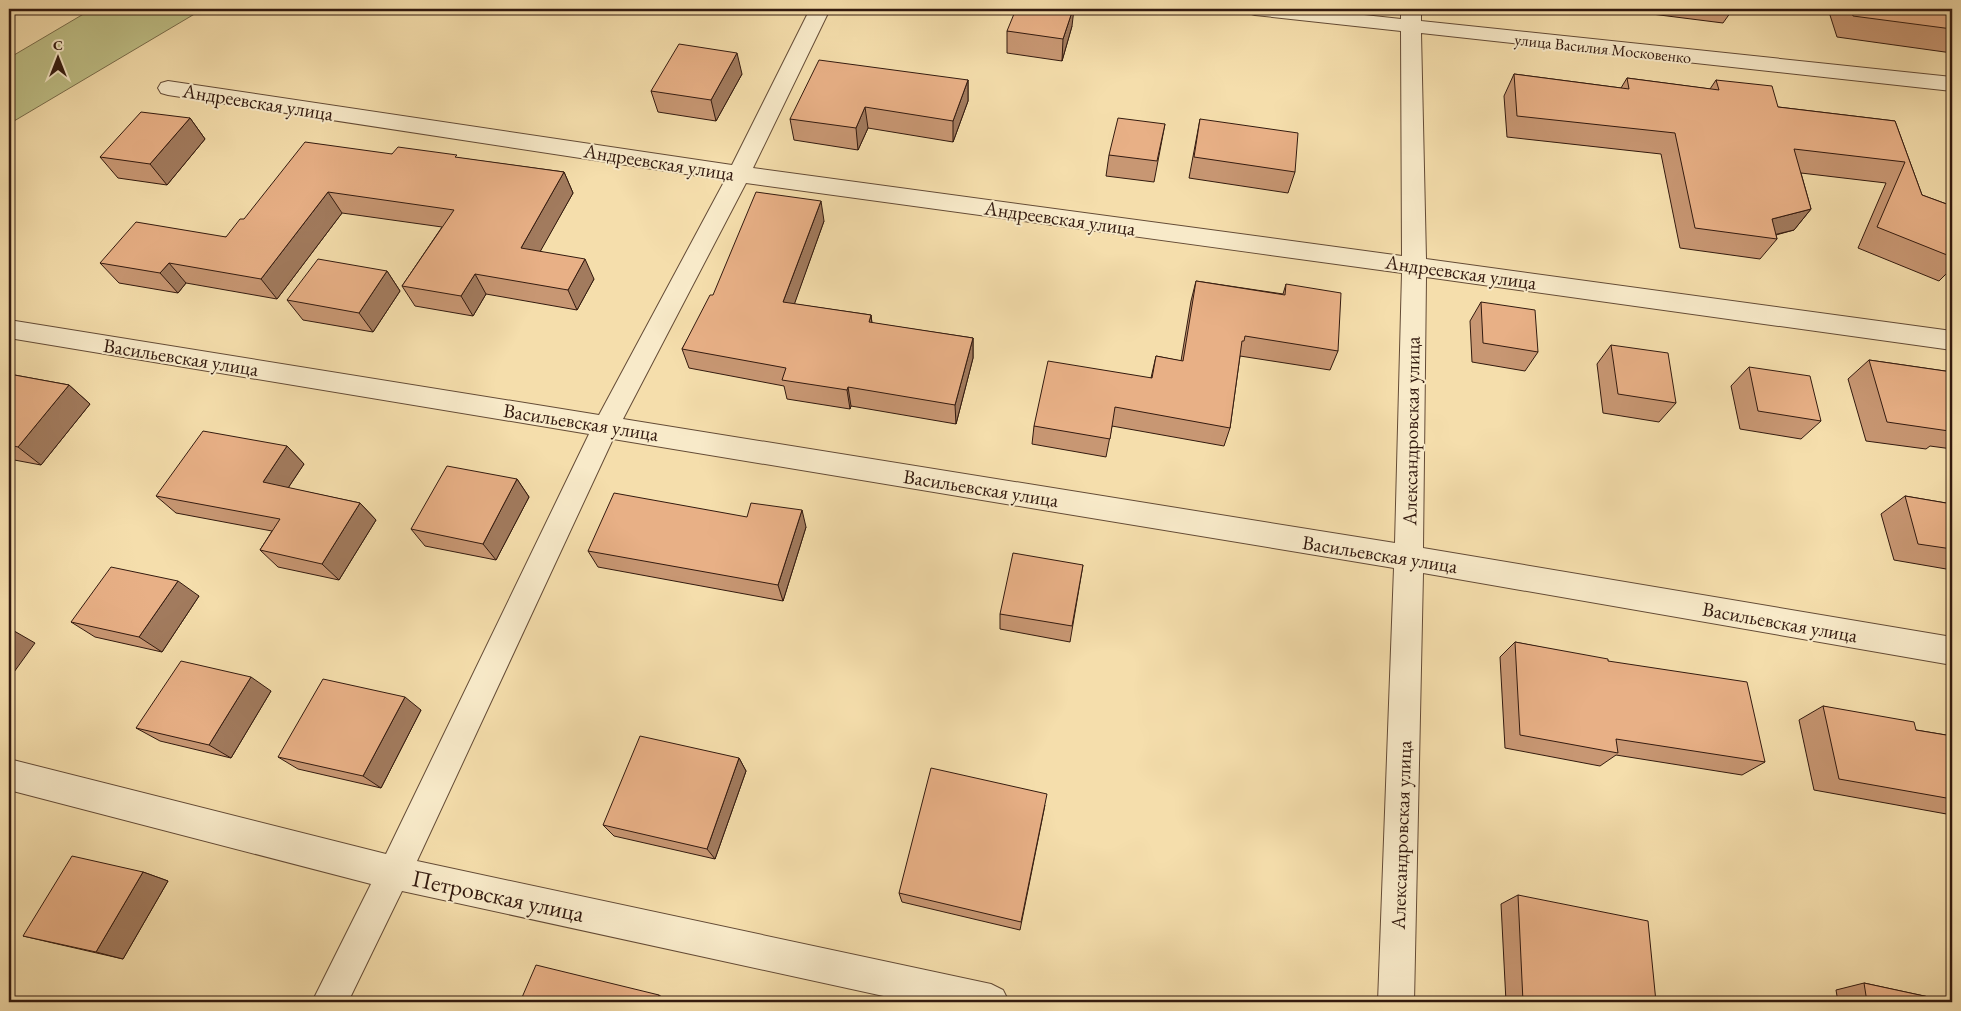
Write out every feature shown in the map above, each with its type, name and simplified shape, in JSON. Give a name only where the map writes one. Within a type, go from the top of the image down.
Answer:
[{"type":"street","points":[[330,1002],[394,873],[606,426],[739,174],[820,9]]},
{"type":"street","name":"улица Василия Московенко","points":[[1255,9],[1410,18],[1952,84]]},
{"type":"street","name":"Александровская улица","points":[[1396,1002],[1409,558],[1414,265],[1410,18]]},
{"type":"street","name":"Андреевская улица","points":[[168,88],[739,174],[1952,340]]},
{"type":"street","name":"Васильевская улица","points":[[9,329],[1409,558],[1952,651]]},
{"type":"street","name":"Петровская улица","points":[[9,775],[394,873],[991,1002]]},
{"type":"green space","points":[[92,9],[203,9],[9,124],[9,58]]},
{"type":"building","points":[[1016,9],[1073,9],[1063,39],[1007,31]]},
{"type":"building","points":[[1851,9],[1952,9],[1952,29],[1853,16]]},
{"type":"building","points":[[679,44],[737,53],[711,100],[651,91]]},
{"type":"building","points":[[819,60],[968,80],[953,121],[865,107],[856,128],[790,119]]},
{"type":"building","points":[[1514,74],[1629,89],[1627,78],[1719,90],[1716,80],[1772,86],[1778,107],[1895,121],[1922,195],[1952,206],[1952,257],[1877,227],[1905,162],[1794,149],[1811,209],[1772,219],[1777,239],[1695,228],[1675,133],[1517,116]]},
{"type":"building","points":[[141,112],[190,118],[150,164],[100,157]]},
{"type":"building","points":[[1118,118],[1165,124],[1157,161],[1109,155]]},
{"type":"building","points":[[1200,119],[1298,133],[1295,172],[1194,157]]},
{"type":"building","points":[[305,142],[392,154],[398,147],[564,172],[521,248],[585,259],[568,290],[475,274],[461,296],[402,286],[454,210],[328,192],[261,279],[169,263],[160,273],[100,263],[136,222],[226,237],[240,219],[244,219]]},
{"type":"building","points":[[756,192],[821,201],[783,302],[871,315],[869,322],[973,338],[955,405],[848,387],[847,390],[782,380],[786,368],[682,349],[710,295],[713,295]]},
{"type":"building","points":[[318,259],[387,271],[359,313],[287,300]]},
{"type":"building","points":[[1196,281],[1285,295],[1286,284],[1341,293],[1338,351],[1245,336],[1244,341],[1242,341],[1230,428],[1115,407],[1110,439],[1034,426],[1048,361],[1152,378],[1156,356],[1183,361]]},
{"type":"building","points":[[1481,302],[1535,310],[1538,352],[1483,343]]},
{"type":"building","points":[[1611,345],[1668,353],[1676,403],[1618,394]]},
{"type":"building","points":[[1869,360],[1952,372],[1952,428],[1948,427],[1949,431],[1887,422]]},
{"type":"building","points":[[1749,367],[1810,376],[1821,421],[1758,411]]},
{"type":"building","points":[[9,374],[69,385],[18,447],[9,445]]},
{"type":"building","points":[[203,431],[287,446],[263,482],[360,503],[322,564],[260,550],[280,519],[156,496]]},
{"type":"building","points":[[447,466],[517,479],[483,544],[411,529]]},
{"type":"building","points":[[614,493],[747,517],[751,503],[802,510],[778,585],[588,551]]},
{"type":"building","points":[[1905,496],[1952,504],[1952,549],[1918,544]]},
{"type":"building","points":[[1013,553],[1083,565],[1072,626],[1000,614]]},
{"type":"building","points":[[111,567],[178,581],[139,637],[71,622]]},
{"type":"building","points":[[1515,642],[1608,659],[1608,661],[1747,682],[1765,762],[1616,739],[1618,753],[1520,735]]},
{"type":"building","points":[[181,661],[251,677],[209,745],[136,728]]},
{"type":"building","points":[[323,679],[405,697],[363,776],[278,757]]},
{"type":"building","points":[[1823,706],[1914,722],[1916,730],[1952,736],[1952,799],[1839,779]]},
{"type":"building","points":[[640,736],[739,758],[707,849],[603,825]]},
{"type":"building","points":[[931,768],[1047,794],[1021,922],[899,893]]},
{"type":"building","points":[[72,856],[143,872],[96,952],[23,936]]},
{"type":"building","points":[[1518,895],[1648,921],[1656,1002],[1523,1002]]},
{"type":"building","points":[[536,965],[659,995],[656,1002],[520,1002]]},
{"type":"building","points":[[1864,983],[1952,1002],[1867,1002]]}]
